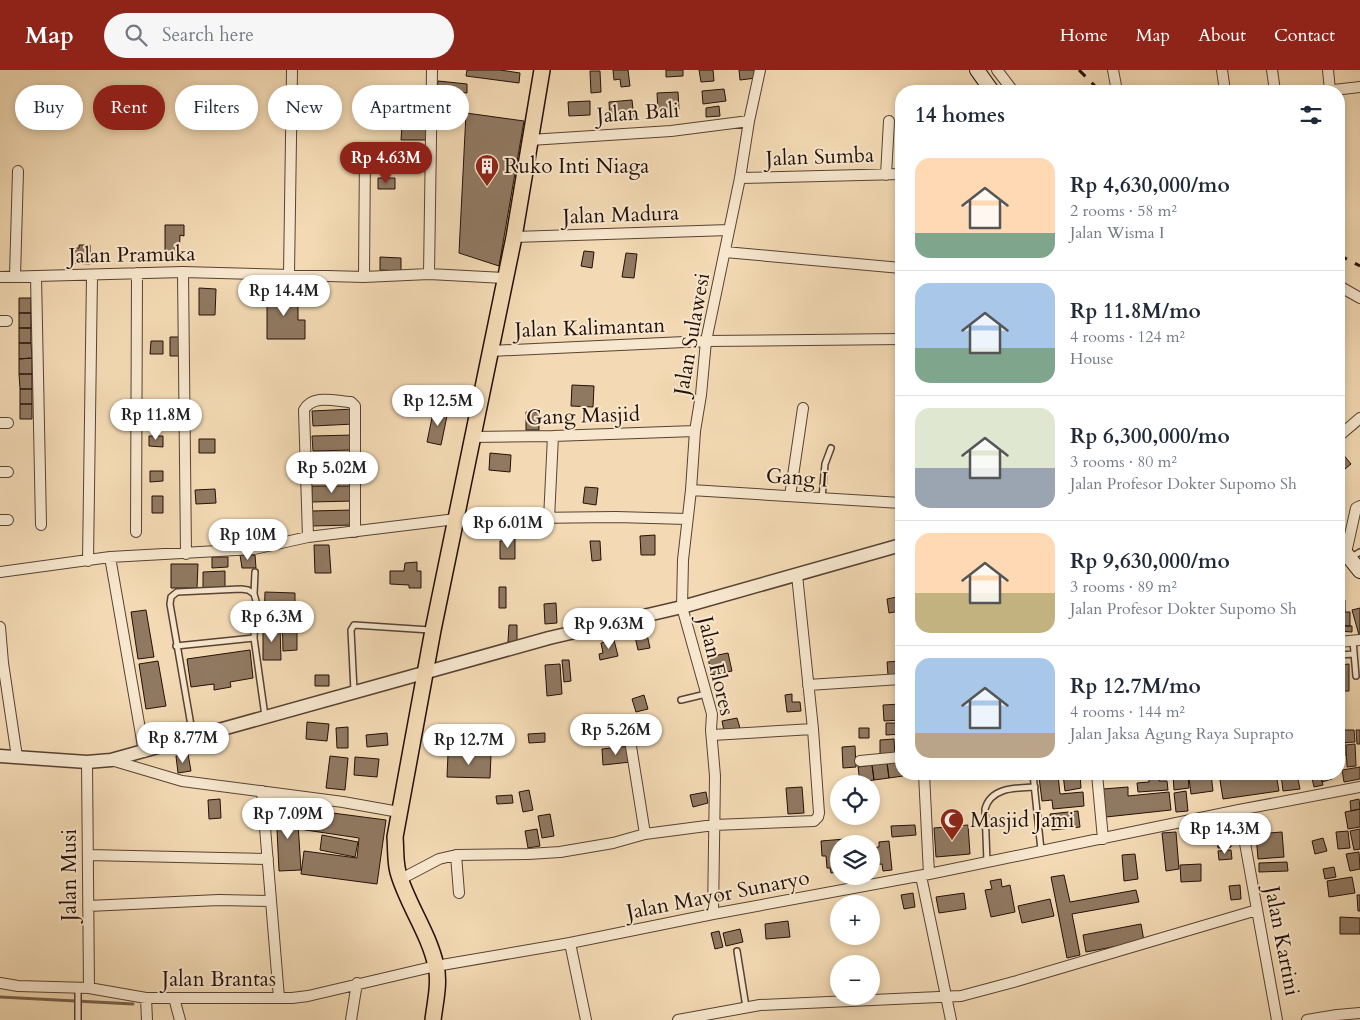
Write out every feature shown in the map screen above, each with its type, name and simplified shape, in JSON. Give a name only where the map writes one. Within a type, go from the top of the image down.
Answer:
[{"type":"main road","points":[[433,1020],[437,978],[436,966],[428,941],[401,880],[396,857],[395,837],[433,630],[504,278],[514,237],[542,70]]},
{"type":"main road","points":[[977,70],[988,85]]},
{"type":"main road","points":[[1348,552],[1360,572]]},
{"type":"street","points":[[289,274],[292,70]]},
{"type":"street","points":[[429,274],[432,70]]},
{"type":"street","name":"Jalan Sulawesi","points":[[682,606],[683,560],[691,490],[694,431],[701,395],[706,341],[760,70]]},
{"type":"street","points":[[997,70],[1008,85]]},
{"type":"street","points":[[1113,70],[1116,85]]},
{"type":"street","points":[[1222,70],[1224,85]]},
{"type":"street","points":[[1272,70],[1274,85]]},
{"type":"street","points":[[1328,70],[1328,85]]},
{"type":"street","points":[[1345,89],[1360,87]]},
{"type":"street","name":"Jalan Bali","points":[[530,140],[671,131],[749,121]]},
{"type":"street","points":[[886,174],[889,121]]},
{"type":"street","points":[[364,277],[365,151]]},
{"type":"street","points":[[15,276],[18,171]]},
{"type":"street","name":"Jalan Sumba","points":[[740,178],[895,174]]},
{"type":"street","name":"Jalan Madura","points":[[514,237],[729,230]]},
{"type":"street","points":[[725,252],[895,267]]},
{"type":"street","points":[[183,272],[186,554]]},
{"type":"street","name":"Jalan Pramuka","points":[[0,276],[183,272],[364,277],[429,274],[504,278]]},
{"type":"street","points":[[136,532],[137,273]]},
{"type":"street","points":[[88,561],[92,275]]},
{"type":"street","points":[[36,276],[41,525]]},
{"type":"street","points":[[1345,289],[1360,298]]},
{"type":"street","name":"Jalan Kalimantan","points":[[491,350],[706,341],[895,338]]},
{"type":"street","points":[[308,537],[304,410],[307,404],[314,400],[351,402],[355,406],[355,532]]},
{"type":"street","points":[[790,496],[803,408]]},
{"type":"street","points":[[1345,431],[1360,418]]},
{"type":"street","name":"Gang Masjid","points":[[472,437],[694,431]]},
{"type":"street","points":[[549,519],[553,436]]},
{"type":"street","name":"Gang I","points":[[691,490],[895,503]]},
{"type":"street","points":[[1348,552],[1358,507]]},
{"type":"street","points":[[0,572],[110,558],[254,548],[308,537],[456,519],[616,517],[687,519]]},
{"type":"street","points":[[0,756],[87,762],[111,760],[354,691],[549,638],[682,606],[895,547]]},
{"type":"street","points":[[110,558],[144,752]]},
{"type":"street","points":[[401,880],[439,859],[456,855],[560,852],[613,843],[645,834],[714,825],[810,822],[817,819],[814,730],[797,575]]},
{"type":"street","name":"Jalan Flores","points":[[682,606],[712,714],[715,776],[713,914]]},
{"type":"street","points":[[0,627],[4,700],[17,757]]},
{"type":"street","points":[[808,685],[895,679]]},
{"type":"street","points":[[712,735],[814,730]]},
{"type":"street","points":[[630,740],[645,834]]},
{"type":"street","points":[[860,761],[895,758]]},
{"type":"street","points":[[111,760],[182,781],[262,790],[399,812]]},
{"type":"street","name":"Jalan Musi","points":[[82,990],[88,906],[87,762]]},
{"type":"street","points":[[924,780],[925,875],[951,1020]]},
{"type":"street","points":[[1098,780],[1103,839]]},
{"type":"street","name":"Jalan Mayor Sunaryo","points":[[436,966],[570,943],[713,914],[925,875],[1360,786]]},
{"type":"street","points":[[262,790],[279,998]]},
{"type":"street","name":"Jalan Kartini","points":[[1238,810],[1277,1020]]},
{"type":"street","points":[[456,855],[460,893]]},
{"type":"street","points":[[88,856],[268,859]]},
{"type":"street","points":[[88,906],[219,900],[271,900]]},
{"type":"street","points":[[678,1020],[746,1007],[799,1003],[946,998],[983,991],[1256,910]]},
{"type":"street","points":[[570,943],[586,1020]]},
{"type":"street","name":"Jalan Brantas","points":[[0,983],[175,1001],[292,998],[308,996],[436,966]]},
{"type":"street","points":[[351,1020],[357,984]]},
{"type":"street","points":[[146,998],[147,1020]]},
{"type":"street","points":[[175,1001],[180,1020]]},
{"type":"street","points":[[1307,1020],[1360,1013]]},
{"type":"lane","points":[[822,498],[825,464],[831,448]]},
{"type":"lane","points":[[256,572],[254,638],[265,716]]},
{"type":"lane","points":[[193,738],[176,646],[170,604],[171,597],[176,592],[241,588],[254,594]]},
{"type":"lane","points":[[354,691],[351,630],[354,625],[433,630]]},
{"type":"lane","points":[[176,646],[254,638]]},
{"type":"lane","points":[[1356,676],[1354,654],[1357,640]]},
{"type":"lane","points":[[1345,655],[1354,654]]},
{"type":"lane","points":[[681,700],[706,694]]},
{"type":"lane","points":[[1034,780],[1041,851]]},
{"type":"lane","points":[[987,862],[985,808],[987,802],[992,795],[1001,791],[1035,786]]},
{"type":"lane","points":[[737,952],[746,1007]]},
{"type":"lane","points":[[78,1020],[78,1004],[82,990]]},
{"type":"building","points":[[467,70],[500,70],[520,73],[519,83],[466,76]]},
{"type":"building","points":[[613,70],[628,70],[630,86],[621,87],[620,79],[614,80]]},
{"type":"building","points":[[666,70],[683,70],[683,76],[666,77]]},
{"type":"building","points":[[699,70],[713,70],[714,81],[701,82]]},
{"type":"building","points":[[739,70],[755,70],[756,78],[740,80]]},
{"type":"building","points":[[590,71],[600,71],[601,92],[591,93]]},
{"type":"building","points":[[438,81],[467,84],[467,85],[438,85]]},
{"type":"building","points":[[724,89],[726,101],[703,104],[702,91]]},
{"type":"building","points":[[678,92],[679,109],[658,111],[657,93]]},
{"type":"building","points":[[632,100],[634,119],[610,121],[609,102]]},
{"type":"building","points":[[590,101],[590,115],[569,116],[568,102]]},
{"type":"building","points":[[719,106],[720,116],[706,117],[706,108]]},
{"type":"building","name":"Ruko Inti Niaga","points":[[469,113],[524,121],[499,266],[459,253],[465,130],[469,130]]},
{"type":"building","points":[[402,130],[428,130],[427,140],[401,140]]},
{"type":"building","points":[[404,158],[429,158],[429,171],[404,171]]},
{"type":"building","points":[[378,178],[395,178],[395,189],[378,189]]},
{"type":"building","points":[[165,225],[184,225],[184,236],[180,235],[179,258],[165,258]]},
{"type":"building","points":[[79,245],[90,245],[90,264],[72,263],[73,248],[79,248]]},
{"type":"building","points":[[584,251],[594,252],[592,268],[581,266]]},
{"type":"building","points":[[626,253],[637,254],[634,278],[622,277]]},
{"type":"building","points":[[380,257],[401,258],[401,271],[380,270]]},
{"type":"building","points":[[199,288],[216,289],[215,315],[199,315]]},
{"type":"building","points":[[267,292],[298,292],[298,320],[305,320],[305,339],[267,339]]},
{"type":"building","points":[[19,298],[31,298],[31,313],[19,313]]},
{"type":"building","points":[[19,313],[31,313],[31,328],[19,328]]},
{"type":"building","points":[[19,328],[31,328],[31,343],[19,343]]},
{"type":"building","points":[[170,337],[182,337],[182,356],[170,356]]},
{"type":"building","points":[[151,341],[163,341],[163,354],[150,354]]},
{"type":"building","points":[[19,343],[31,343],[32,358],[19,359]]},
{"type":"building","points":[[32,358],[32,374],[19,374],[19,359]]},
{"type":"building","points":[[19,374],[32,374],[32,389],[20,389]]},
{"type":"building","points":[[572,385],[594,386],[593,407],[571,406]]},
{"type":"building","points":[[20,389],[32,389],[32,404],[20,404]]},
{"type":"building","points":[[163,401],[163,412],[150,412],[150,402]]},
{"type":"building","points":[[20,404],[32,404],[32,419],[20,419]]},
{"type":"building","points":[[434,408],[448,411],[441,445],[427,442]]},
{"type":"building","points":[[354,409],[354,424],[313,426],[312,411]]},
{"type":"building","points":[[150,412],[163,412],[163,423],[150,423]]},
{"type":"building","points":[[526,412],[539,412],[539,430],[526,430]]},
{"type":"building","points":[[354,435],[354,450],[313,451],[312,436]]},
{"type":"building","points":[[149,436],[163,436],[163,447],[149,446]]},
{"type":"building","points":[[199,439],[215,439],[215,453],[199,453]]},
{"type":"building","points":[[490,453],[511,455],[510,472],[489,470]]},
{"type":"building","points":[[1345,457],[1351,464],[1345,469]]},
{"type":"building","points":[[353,459],[353,474],[312,475],[311,460]]},
{"type":"building","points":[[150,471],[163,471],[163,481],[150,482]]},
{"type":"building","points":[[312,486],[353,486],[353,501],[312,502]]},
{"type":"building","points":[[585,487],[598,488],[596,505],[583,503]]},
{"type":"building","points":[[215,489],[216,503],[196,504],[195,490]]},
{"type":"building","points":[[152,496],[163,496],[163,513],[152,513]]},
{"type":"building","points":[[353,510],[353,525],[312,526],[312,511]]},
{"type":"building","points":[[655,535],[655,555],[641,555],[640,536]]},
{"type":"building","points":[[505,537],[515,537],[515,559],[500,559],[500,541],[505,541]]},
{"type":"building","points":[[590,541],[600,541],[601,560],[592,561]]},
{"type":"building","points":[[314,545],[329,545],[331,573],[315,573]]},
{"type":"building","points":[[240,555],[255,555],[256,568],[242,568]]},
{"type":"building","points":[[212,557],[228,557],[228,567],[212,568]]},
{"type":"building","points":[[417,562],[417,571],[421,571],[421,588],[409,588],[409,585],[390,584],[390,571],[404,571],[405,563]]},
{"type":"building","points":[[171,564],[198,564],[197,588],[171,588]]},
{"type":"building","points":[[225,571],[225,587],[203,588],[203,572]]},
{"type":"building","points":[[499,587],[506,587],[506,608],[499,608]]},
{"type":"building","points":[[265,592],[295,593],[295,603],[281,602],[281,620],[264,620]]},
{"type":"building","points":[[895,597],[895,612],[889,613],[887,599]]},
{"type":"building","points":[[556,603],[557,623],[545,624],[544,604]]},
{"type":"building","points":[[1360,608],[1360,635],[1359,635],[1352,610]]},
{"type":"building","points":[[146,610],[154,657],[138,659],[131,612]]},
{"type":"building","points":[[1345,612],[1350,612],[1350,626],[1345,626]]},
{"type":"building","points":[[282,614],[297,614],[297,650],[283,651]]},
{"type":"building","points":[[509,625],[517,625],[517,642],[508,642]]},
{"type":"building","points":[[263,626],[280,626],[281,660],[263,660]]},
{"type":"building","points":[[1345,626],[1352,626],[1352,632],[1345,631]]},
{"type":"building","points":[[646,630],[650,648],[638,650],[634,632]]},
{"type":"building","points":[[614,640],[618,656],[600,660],[599,654],[603,653],[601,643]]},
{"type":"building","points":[[250,650],[253,678],[230,682],[231,687],[214,690],[214,684],[191,687],[187,659]]},
{"type":"building","points":[[728,653],[732,671],[711,675],[708,657]]},
{"type":"building","points":[[562,660],[569,660],[571,681],[564,682]]},
{"type":"building","points":[[158,661],[166,706],[146,709],[139,664]]},
{"type":"building","points":[[895,661],[895,674],[888,675],[887,662]]},
{"type":"building","points":[[560,664],[562,694],[547,696],[545,665]]},
{"type":"building","points":[[1345,664],[1349,664],[1349,691],[1345,691]]},
{"type":"building","points":[[315,675],[329,675],[329,686],[315,686]]},
{"type":"building","points":[[792,694],[792,702],[800,702],[801,711],[787,712],[785,695]]},
{"type":"building","points":[[644,695],[648,709],[636,712],[632,699]]},
{"type":"building","points":[[895,704],[895,720],[884,721],[883,705]]},
{"type":"building","points":[[631,716],[633,726],[614,729],[612,719]]},
{"type":"building","points":[[737,718],[740,728],[724,731],[722,721]]},
{"type":"building","points":[[307,722],[329,724],[327,741],[306,739]]},
{"type":"building","points":[[886,723],[895,723],[895,734],[886,735]]},
{"type":"building","points":[[348,727],[348,748],[337,748],[336,728]]},
{"type":"building","points":[[859,728],[869,728],[869,738],[859,738]]},
{"type":"building","points":[[1345,730],[1354,730],[1355,742],[1345,743]]},
{"type":"building","points":[[1356,730],[1360,730],[1360,744],[1357,744]]},
{"type":"building","points":[[387,733],[388,745],[367,747],[366,735]]},
{"type":"building","points":[[545,733],[545,742],[529,743],[528,734]]},
{"type":"building","points":[[894,739],[895,756],[880,756],[880,740]]},
{"type":"building","points":[[1355,744],[1356,766],[1347,767],[1346,745]]},
{"type":"building","points":[[630,746],[631,762],[603,765],[602,749]]},
{"type":"building","points":[[855,746],[856,767],[843,768],[842,747]]},
{"type":"building","points":[[188,754],[191,771],[178,773],[176,756]]},
{"type":"building","points":[[448,754],[491,755],[490,778],[447,777]]},
{"type":"building","points":[[330,756],[348,758],[345,790],[326,788]]},
{"type":"building","points":[[355,757],[379,759],[377,777],[354,775]]},
{"type":"building","points":[[895,762],[895,777],[889,778],[887,763]]},
{"type":"building","points":[[887,763],[889,778],[880,779],[880,775],[873,775],[872,765]]},
{"type":"building","points":[[872,765],[873,775],[859,775],[858,767]]},
{"type":"building","points":[[1360,767],[1360,779],[1344,782],[1345,770]]},
{"type":"building","points":[[1039,780],[1059,780],[1060,794],[1083,792],[1084,806],[1053,809],[1052,800],[1042,801]]},
{"type":"building","points":[[1064,780],[1080,780],[1081,788],[1065,791]]},
{"type":"building","points":[[1149,780],[1167,781],[1168,790],[1138,792],[1137,783],[1149,782]]},
{"type":"building","points":[[1173,780],[1188,780],[1189,788],[1174,790]]},
{"type":"building","points":[[1189,780],[1212,780],[1213,791],[1191,794]]},
{"type":"building","points":[[1220,780],[1277,780],[1279,791],[1223,799]]},
{"type":"building","points":[[1282,780],[1298,780],[1300,789],[1283,791]]},
{"type":"building","points":[[1312,780],[1322,780],[1323,785],[1314,787]]},
{"type":"building","points":[[802,787],[804,813],[788,814],[786,788]]},
{"type":"building","points":[[1128,787],[1128,796],[1169,792],[1171,810],[1106,817],[1103,789]]},
{"type":"building","points":[[529,790],[533,810],[523,812],[519,792]]},
{"type":"building","points":[[1186,791],[1188,811],[1176,812],[1174,793]]},
{"type":"building","points":[[706,792],[708,803],[693,807],[690,795]]},
{"type":"building","points":[[512,795],[513,803],[497,804],[496,796]]},
{"type":"building","points":[[220,799],[221,818],[209,819],[208,800]]},
{"type":"building","points":[[1359,799],[1360,809],[1351,811],[1350,801]]},
{"type":"building","points":[[297,808],[301,870],[279,871],[276,809]]},
{"type":"building","points":[[302,809],[386,820],[377,884],[301,874],[304,851],[357,858],[359,838],[299,829]]},
{"type":"building","points":[[1360,809],[1360,827],[1348,829],[1345,812]]},
{"type":"building","points":[[1078,811],[1080,827],[1052,830],[1050,814]]},
{"type":"building","points":[[550,814],[554,836],[542,838],[538,816]]},
{"type":"building","points":[[915,825],[916,835],[892,837],[891,826]]},
{"type":"building","name":"Masjid Jami","points":[[968,825],[970,854],[936,857],[934,828]]},
{"type":"building","points":[[537,829],[540,846],[528,848],[525,831]]},
{"type":"building","points":[[1360,829],[1360,849],[1354,850],[1350,831]]},
{"type":"building","points":[[1348,831],[1350,848],[1338,849],[1336,832]]},
{"type":"building","points":[[1176,832],[1179,869],[1166,871],[1162,833]]},
{"type":"building","points":[[1282,832],[1284,857],[1258,859],[1256,834]]},
{"type":"building","points":[[322,835],[358,842],[355,857],[320,850]]},
{"type":"building","points":[[1230,836],[1231,847],[1218,848],[1217,837]]},
{"type":"building","points":[[1323,838],[1327,851],[1315,854],[1312,841]]},
{"type":"building","points":[[830,840],[830,868],[827,868],[826,856],[822,856],[821,841]]},
{"type":"building","points":[[889,841],[892,870],[883,871],[882,864],[880,864],[880,842]]},
{"type":"building","points":[[1231,850],[1232,859],[1219,860],[1218,851]]},
{"type":"building","points":[[1359,852],[1360,869],[1350,871],[1346,854]]},
{"type":"building","points":[[1135,854],[1138,879],[1124,881],[1122,855]]},
{"type":"building","points":[[1287,862],[1288,871],[1259,872],[1259,863]]},
{"type":"building","points":[[1201,864],[1201,881],[1181,882],[1180,865]]},
{"type":"building","points":[[1334,867],[1336,877],[1325,879],[1323,869]]},
{"type":"building","points":[[1064,875],[1070,902],[1136,890],[1139,902],[1072,914],[1080,955],[1067,958],[1051,877]]},
{"type":"building","points":[[1352,877],[1355,893],[1329,897],[1327,881]]},
{"type":"building","points":[[1001,879],[1002,887],[1010,885],[1015,912],[991,917],[985,890],[992,889],[990,881]]},
{"type":"building","points":[[1240,885],[1241,899],[1231,900],[1229,886]]},
{"type":"building","points":[[913,893],[915,907],[904,909],[901,895]]},
{"type":"building","points":[[964,893],[966,909],[939,913],[936,897]]},
{"type":"building","points":[[1357,895],[1360,895],[1360,911],[1358,911]]},
{"type":"building","points":[[1050,899],[1054,916],[1022,923],[1018,906]]},
{"type":"building","points":[[1340,917],[1360,918],[1360,934],[1340,934]]},
{"type":"building","points":[[788,921],[790,937],[766,939],[765,924]]},
{"type":"building","points":[[1141,924],[1144,941],[1086,952],[1083,935]]},
{"type":"building","points":[[740,929],[743,942],[726,946],[723,933]]},
{"type":"building","points":[[719,931],[723,947],[715,949],[711,933]]},
{"type":"waterway","points":[[0,997],[133,1004]]},
{"type":"railway","points":[[1079,70],[1094,85]]},
{"type":"railway","points":[[1345,258],[1360,266]]},
{"type":"place","name":"Ruko Inti Niaga","points":[[487,187]]},
{"type":"place","name":"Masjid Jami","points":[[952,841]]}]
